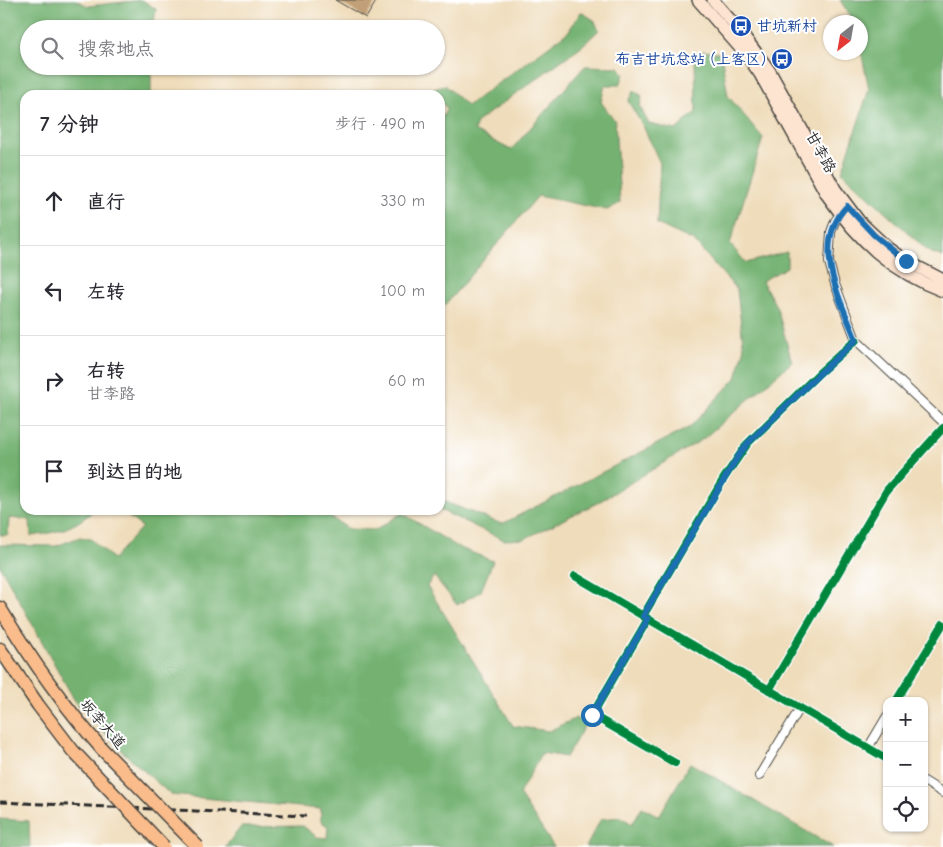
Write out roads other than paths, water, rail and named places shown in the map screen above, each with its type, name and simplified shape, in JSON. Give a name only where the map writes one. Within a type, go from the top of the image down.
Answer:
[{"type":"main road","name":"甘李路","points":[[698,0],[748,57],[760,74],[827,195],[864,225],[889,249],[912,264],[943,280]]},
{"type":"main road","name":"甘李路","points":[[712,0],[745,37],[769,70],[835,189],[843,209],[866,243],[896,268],[912,278],[943,291]]},
{"type":"main road","name":"坂李大道","points":[[0,608],[44,677],[72,716],[198,847]]},
{"type":"main road","points":[[0,650],[73,751],[164,847]]},
{"type":"street","points":[[843,209],[831,232],[829,262],[835,284],[856,340],[943,422]]},
{"type":"street","points":[[674,763],[592,715],[737,458],[748,443],[856,340]]},
{"type":"street","points":[[769,690],[887,490],[943,428]]},
{"type":"street","points":[[574,576],[883,757]]},
{"type":"street","points":[[898,697],[943,624]]},
{"type":"street","points":[[759,776],[800,708]]},
{"type":"street","points":[[868,748],[883,723]]},
{"type":"street","points":[[928,784],[943,793]]},
{"type":"railway","points":[[0,802],[306,816]]},
{"type":"place","name":"甘坑新村","points":[[741,26]]},
{"type":"place","name":"布吉甘坑总站 (上客区)","points":[[782,59]]}]
